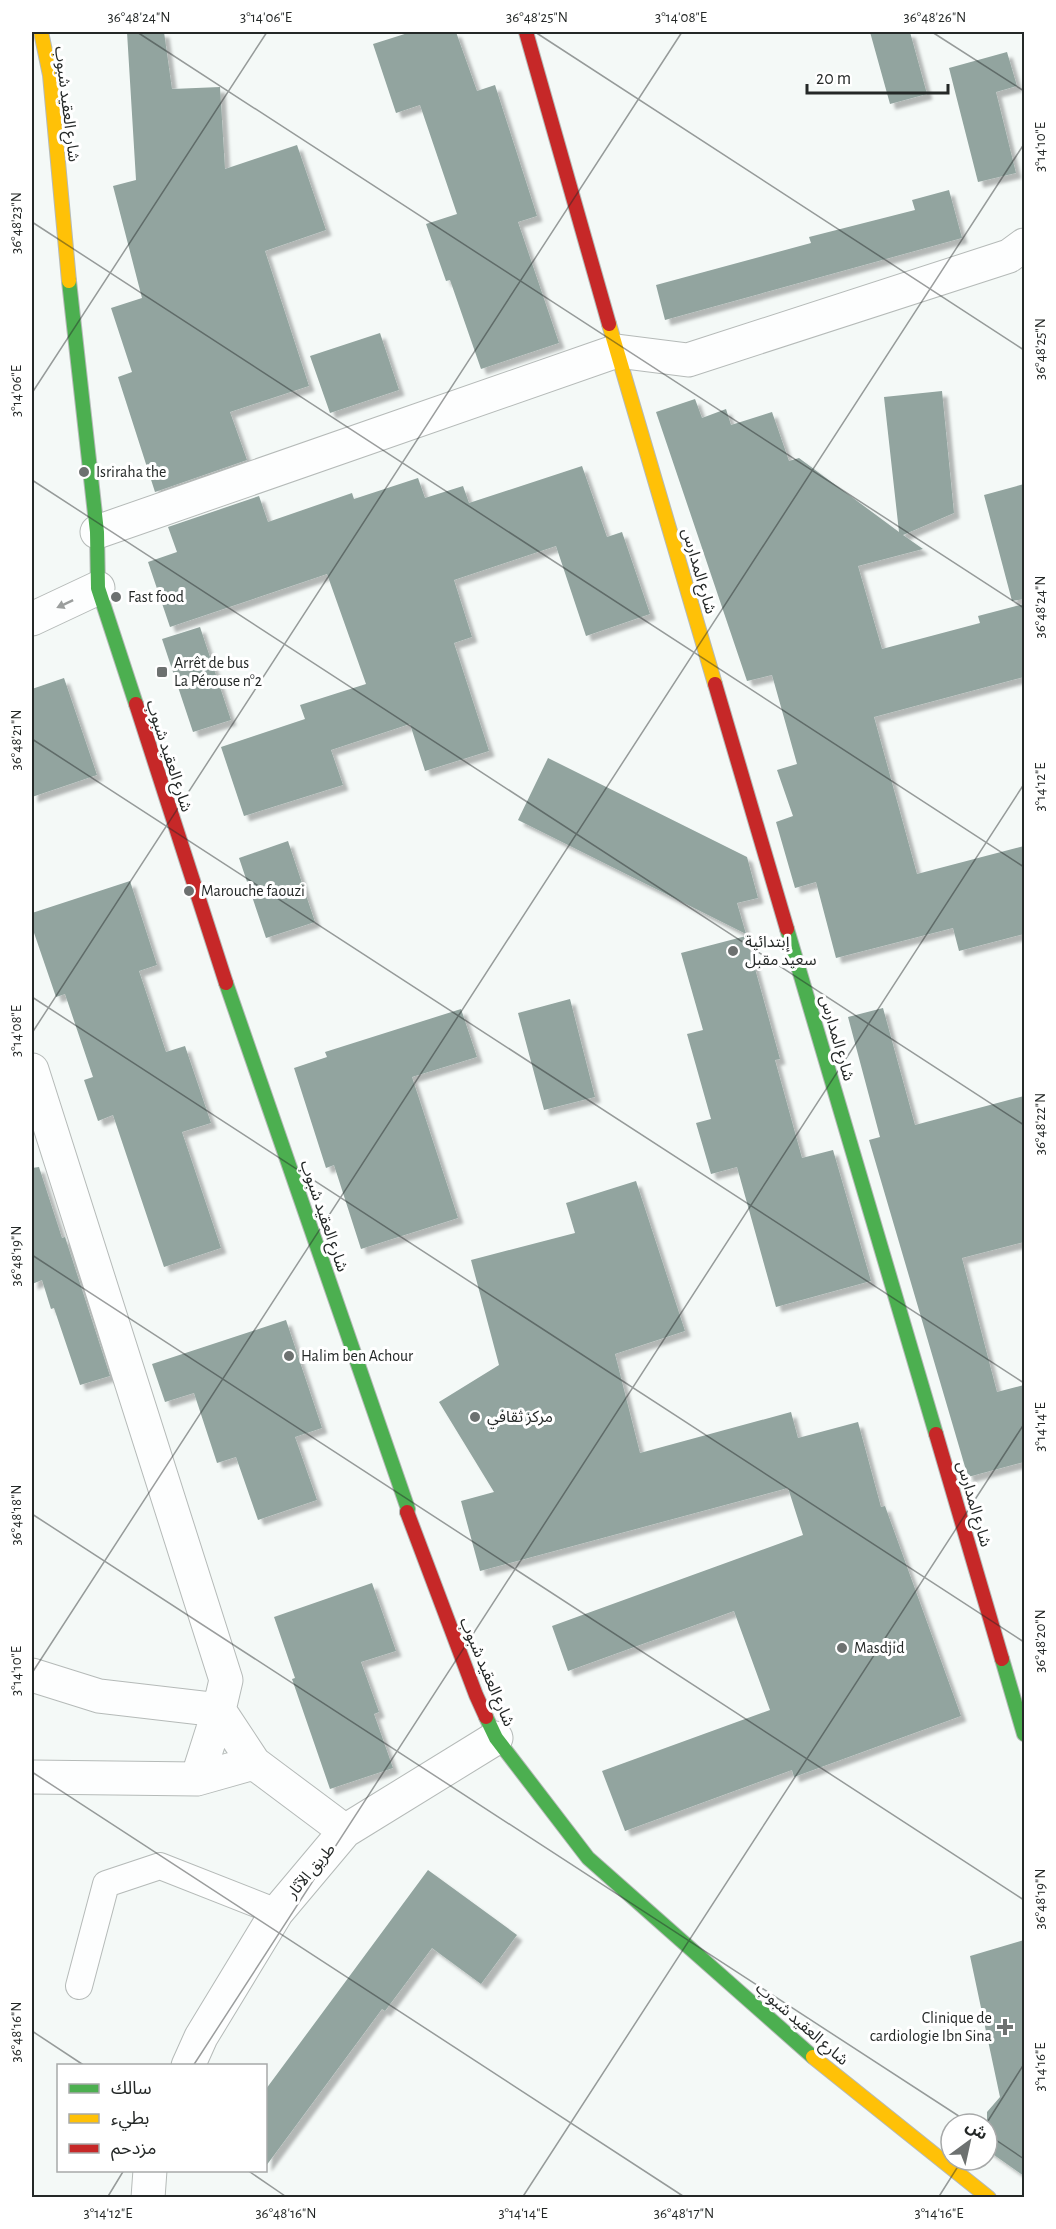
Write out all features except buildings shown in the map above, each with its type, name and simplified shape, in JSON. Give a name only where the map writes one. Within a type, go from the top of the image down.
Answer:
[{"type":"main road","name":"شارع العقيد شبوب","points":[[41,32],[50,75],[75,342],[97,532],[98,588],[232,1001],[408,1509],[407,1512],[476,1695],[496,1738],[588,1858],[816,2059],[989,2198]]},
{"type":"main road","name":"شارع المدارس","points":[[526,32],[617,351],[1024,1734]]},
{"type":"street","points":[[97,532],[617,351],[688,360],[1009,256],[1024,245]]},
{"type":"street","points":[[32,619],[98,588]]},
{"type":"street","points":[[32,1070],[226,1680],[197,1779]]},
{"type":"street","points":[[32,1675],[99,1696],[219,1710],[254,1763],[345,1831]]},
{"type":"street","name":"طريق الآثار","points":[[189,2064],[201,2037],[277,1912],[345,1831],[496,1738]]},
{"type":"street","points":[[32,1777],[197,1779],[254,1763]]},
{"type":"street","points":[[148,2198],[150,2172]]},
{"type":"lane","points":[[79,1986],[106,1884],[160,1866],[277,1912]]},
{"type":"traffic: fast","points":[[69,281],[97,532],[98,588],[136,704]]},
{"type":"traffic: fast","points":[[787,929],[936,1434]]},
{"type":"traffic: fast","points":[[226,983],[408,1509],[407,1512]]},
{"type":"traffic: fast","points":[[1002,1659],[1024,1734]]},
{"type":"traffic: fast","points":[[486,1717],[496,1738],[588,1858],[813,2057]]},
{"type":"traffic: slow","points":[[41,32],[50,75],[69,281]]},
{"type":"traffic: slow","points":[[609,324],[715,684]]},
{"type":"traffic: slow","points":[[813,2057],[989,2198]]},
{"type":"traffic: jam","points":[[526,32],[609,324]]},
{"type":"traffic: jam","points":[[715,684],[787,929]]},
{"type":"traffic: jam","points":[[136,704],[226,983]]},
{"type":"traffic: jam","points":[[936,1434],[1002,1659]]},
{"type":"traffic: jam","points":[[407,1512],[486,1717]]},
{"type":"place","name":"Isriraha the","points":[[84,472]]},
{"type":"place","name":"Fast food","points":[[116,597]]},
{"type":"place","name":"Arrêt de bus La Pérouse n°2","points":[[162,672]]},
{"type":"place","name":"Marouche faouzi","points":[[189,891]]},
{"type":"place","name":"إبتدائية سعيد مقبل","points":[[733,951]]},
{"type":"place","name":"Halim ben Achour","points":[[289,1356]]},
{"type":"place","name":"مركز ثقافي","points":[[475,1417]]},
{"type":"place","name":"Masdjid","points":[[842,1648]]},
{"type":"place","name":"Clinique de cardiologie Ibn Sina","points":[[1005,2027]]}]
